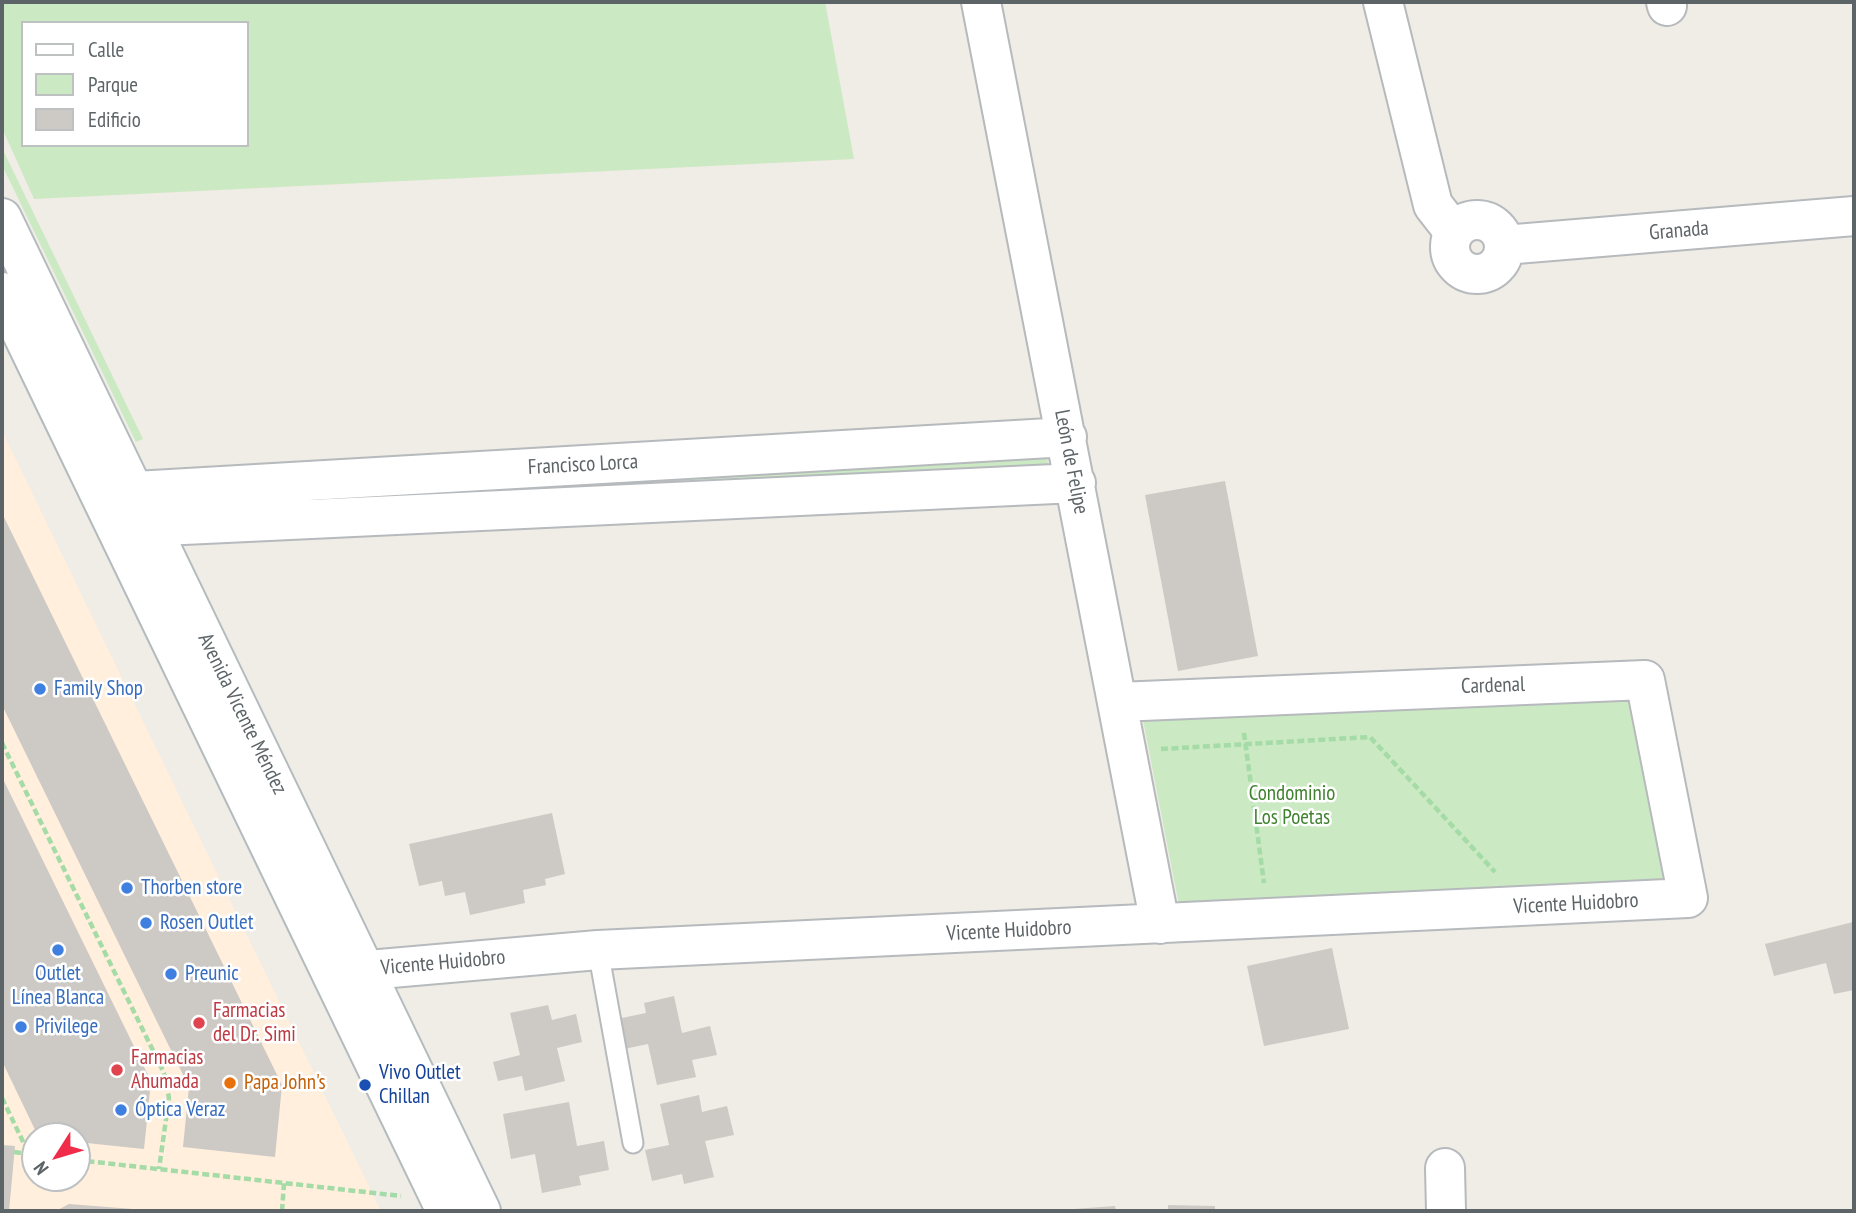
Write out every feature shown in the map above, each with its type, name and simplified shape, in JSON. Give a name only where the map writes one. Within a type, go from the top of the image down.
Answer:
[{"type":"street","name":"León de Felipe","points":[[981,2],[1160,924]]},
{"type":"street","name":"Granada","points":[[1383,2],[1433,205],[1454,232],[1450,250],[1458,267],[1465,272],[1475,274],[1492,270],[1503,255],[1504,245],[1854,216]]},
{"type":"street","name":"Avenida Vicente Méndez","points":[[2,218],[118,492],[348,972],[446,1211]]},
{"type":"street","name":"Avenida Vicente Méndez","points":[[2,292],[118,492]]},
{"type":"street","name":"Francisco Lorca","points":[[118,492],[1067,438]]},
{"type":"street","points":[[677,460],[677,502]]},
{"type":"street","name":"Francisco Lorca","points":[[135,528],[1076,483]]},
{"type":"street","name":"Cardenal","points":[[1118,702],[1645,680],[1688,898]]},
{"type":"street","name":"Vicente Huidobro","points":[[348,972],[598,950],[1688,898]]},
{"type":"street","name":"Avenida Vicente Méndez","points":[[348,972],[481,1211]]},
{"type":"street","points":[[1445,1168],[1446,1211]]},
{"type":"lane","points":[[598,950],[633,1143]]},
{"type":"path","points":[[1239,697],[1269,918]]},
{"type":"path","points":[[1127,751],[1370,737],[1526,906]]},
{"type":"path","points":[[2,743],[164,1073],[169,1098],[159,1169]]},
{"type":"path","points":[[2,1098],[21,1134]]},
{"type":"path","points":[[14,1152],[21,1153]]},
{"type":"path","points":[[91,1162],[405,1196]]},
{"type":"path","points":[[282,1211],[284,1183]]},
{"type":"shaded area","name":"Vivo Outlet Chillan","points":[[2,431],[381,1211],[2,1211]]},
{"type":"green space","points":[[2,2],[825,2],[854,159],[34,199],[2,128]]},
{"type":"green space","points":[[2,148],[143,439],[136,442],[2,165]]},
{"type":"green space","points":[[1047,452],[1048,467],[691,485],[690,470]]},
{"type":"green space","name":"Condominio Los Poetas","points":[[1631,698],[1669,881],[1179,905],[1143,720]]},
{"type":"building","points":[[1225,481],[1258,656],[1178,671],[1145,495]]},
{"type":"building","points":[[2,513],[282,1085],[275,1157],[183,1147],[189,1087],[2,705]]},
{"type":"building","points":[[2,777],[151,1081],[144,1149],[91,1143],[91,1122],[31,1122],[2,1061]]},
{"type":"building","points":[[552,813],[565,874],[545,879],[546,885],[523,890],[525,903],[470,915],[465,892],[445,896],[442,881],[419,886],[409,844]]},
{"type":"building","points":[[1853,922],[1854,990],[1834,994],[1826,963],[1774,976],[1765,944]]},
{"type":"building","points":[[1332,948],[1349,1029],[1264,1046],[1247,966]]},
{"type":"building","points":[[674,996],[682,1033],[710,1026],[717,1055],[692,1060],[696,1077],[657,1085],[648,1044],[624,1049],[617,1019],[646,1013],[644,1003]]},
{"type":"building","points":[[548,1005],[552,1020],[576,1014],[582,1042],[557,1048],[565,1081],[525,1091],[522,1076],[498,1081],[493,1062],[520,1055],[510,1013]]},
{"type":"building","points":[[699,1095],[702,1112],[727,1106],[734,1135],[705,1141],[714,1177],[684,1184],[682,1174],[652,1181],[645,1150],[669,1145],[660,1104]]},
{"type":"building","points":[[569,1102],[577,1146],[604,1141],[609,1170],[579,1176],[581,1185],[542,1193],[535,1154],[511,1159],[503,1114]]},
{"type":"building","points":[[2,1145],[15,1146],[9,1211],[2,1211]]},
{"type":"building","points":[[69,1204],[133,1209],[133,1211],[56,1211]]},
{"type":"building","points":[[1168,1205],[1215,1206],[1215,1211],[1168,1211]]},
{"type":"building","points":[[1115,1206],[1116,1211],[1074,1211],[1074,1209]]},
{"type":"place","name":"Family Shop","points":[[40,689]]},
{"type":"place","name":"Thorben store","points":[[127,888]]},
{"type":"place","name":"Rosen Outlet","points":[[146,923]]},
{"type":"place","name":"Outlet Línea Blanca","points":[[58,950]]},
{"type":"place","name":"Preunic","points":[[171,974]]},
{"type":"place","name":"Farmacias del Dr. Simi","points":[[199,1023]]},
{"type":"place","name":"Privilege","points":[[21,1027]]},
{"type":"place","name":"Farmacias Ahumada","points":[[117,1070]]},
{"type":"place","name":"Papa John's","points":[[230,1083]]},
{"type":"place","name":"Vivo Outlet Chillan","points":[[365,1085]]},
{"type":"place","name":"Óptica Veraz","points":[[121,1110]]}]
